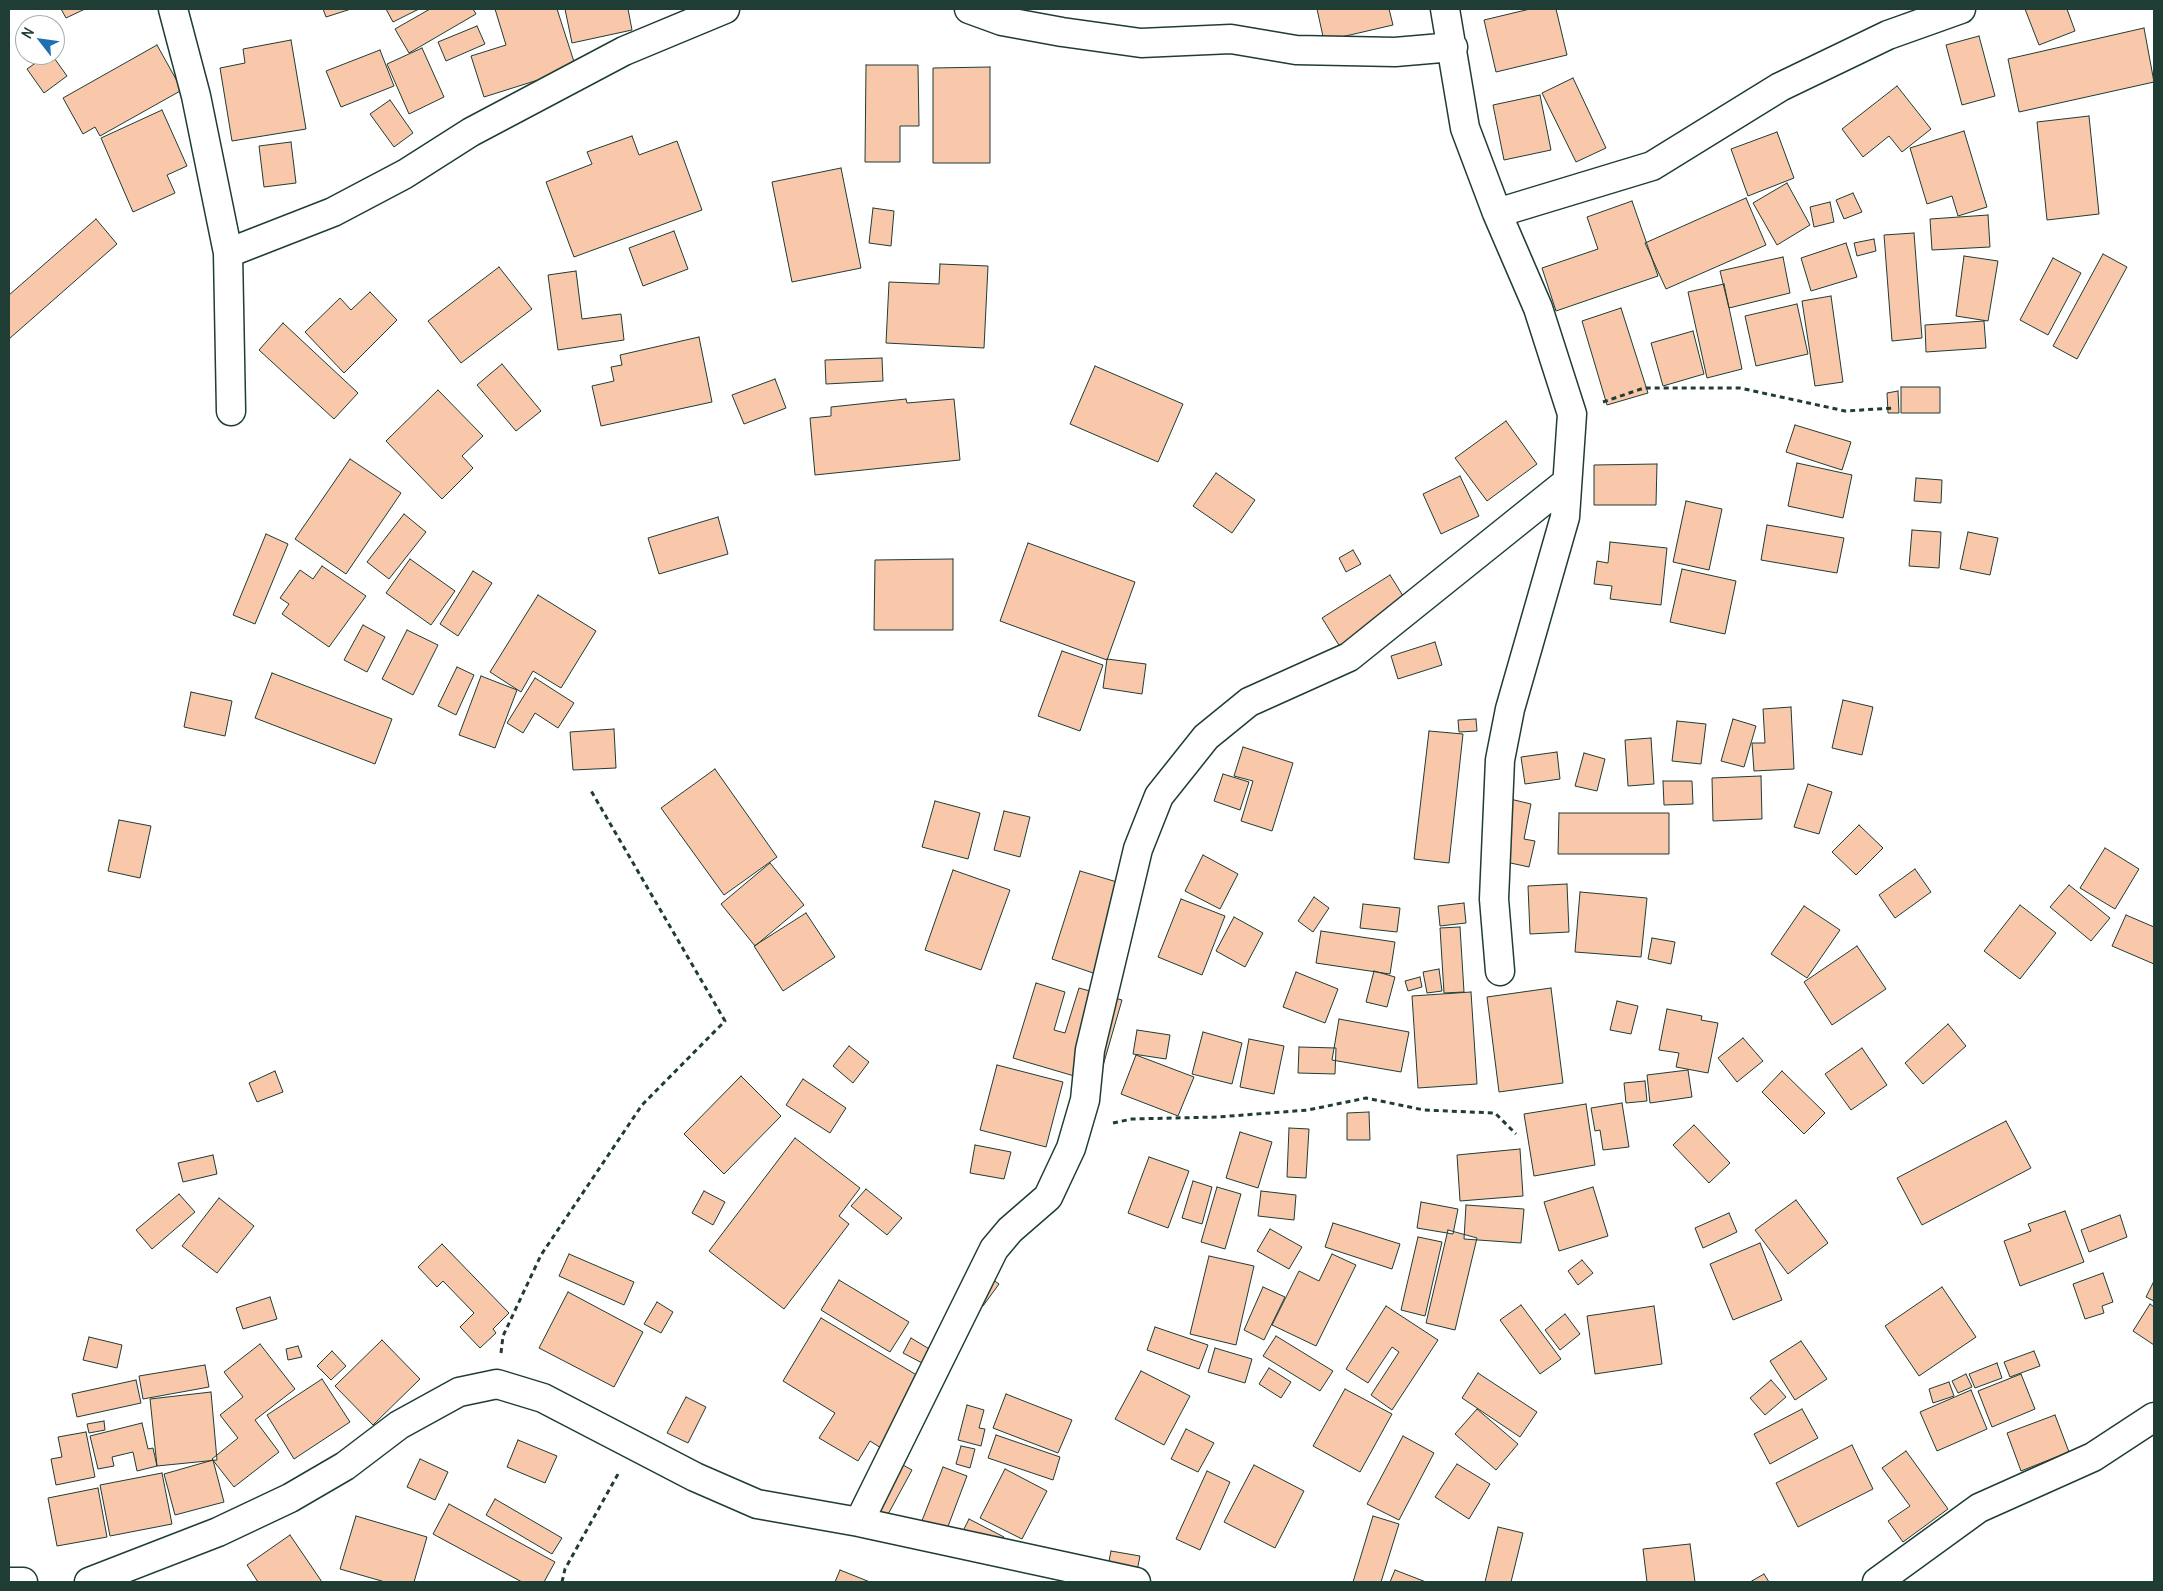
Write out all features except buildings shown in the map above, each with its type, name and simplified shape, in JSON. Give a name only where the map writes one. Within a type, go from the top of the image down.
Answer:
[{"type":"street","points":[[173,9],[196,96],[228,253],[231,411]]},
{"type":"street","points":[[228,253],[333,212],[405,174],[471,132],[624,51],[725,9]]},
{"type":"street","points":[[969,9],[1002,21],[1141,43],[1231,39],[1296,50],[1395,52],[1453,47]]},
{"type":"street","points":[[1445,9],[1453,47],[1465,128],[1496,213],[1538,308],[1572,414],[1565,517],[1510,709],[1500,760],[1494,899],[1500,971]]},
{"type":"street","points":[[1496,213],[1652,166],[1780,87],[1888,35],[1962,9]]},
{"type":"street","points":[[859,1522],[994,1250],[1010,1230],[1048,1197],[1071,1148],[1085,1100],[1090,1050],[1138,849],[1159,796],[1206,737],[1249,702],[1349,657],[1567,482]]},
{"type":"street","points":[[89,1582],[218,1532],[290,1498],[345,1466],[399,1425],[450,1396],[459,1392],[497,1384],[543,1398],[695,1477],[757,1504],[859,1522],[1136,1582]]},
{"type":"street","points":[[1877,1582],[1979,1508],[2093,1456],[2154,1417]]},
{"type":"street","points":[[9,1582],[23,1582]]},
{"type":"path","points":[[1572,414],[1644,388],[1740,388],[1845,411],[1894,408]]},
{"type":"path","points":[[497,1384],[503,1336],[541,1255],[642,1105],[725,1021],[590,789]]},
{"type":"path","points":[[1076,1132],[1132,1119],[1308,1110],[1366,1098],[1424,1110],[1495,1113],[1516,1134]]},
{"type":"path","points":[[562,1582],[565,1569],[622,1467]]}]
